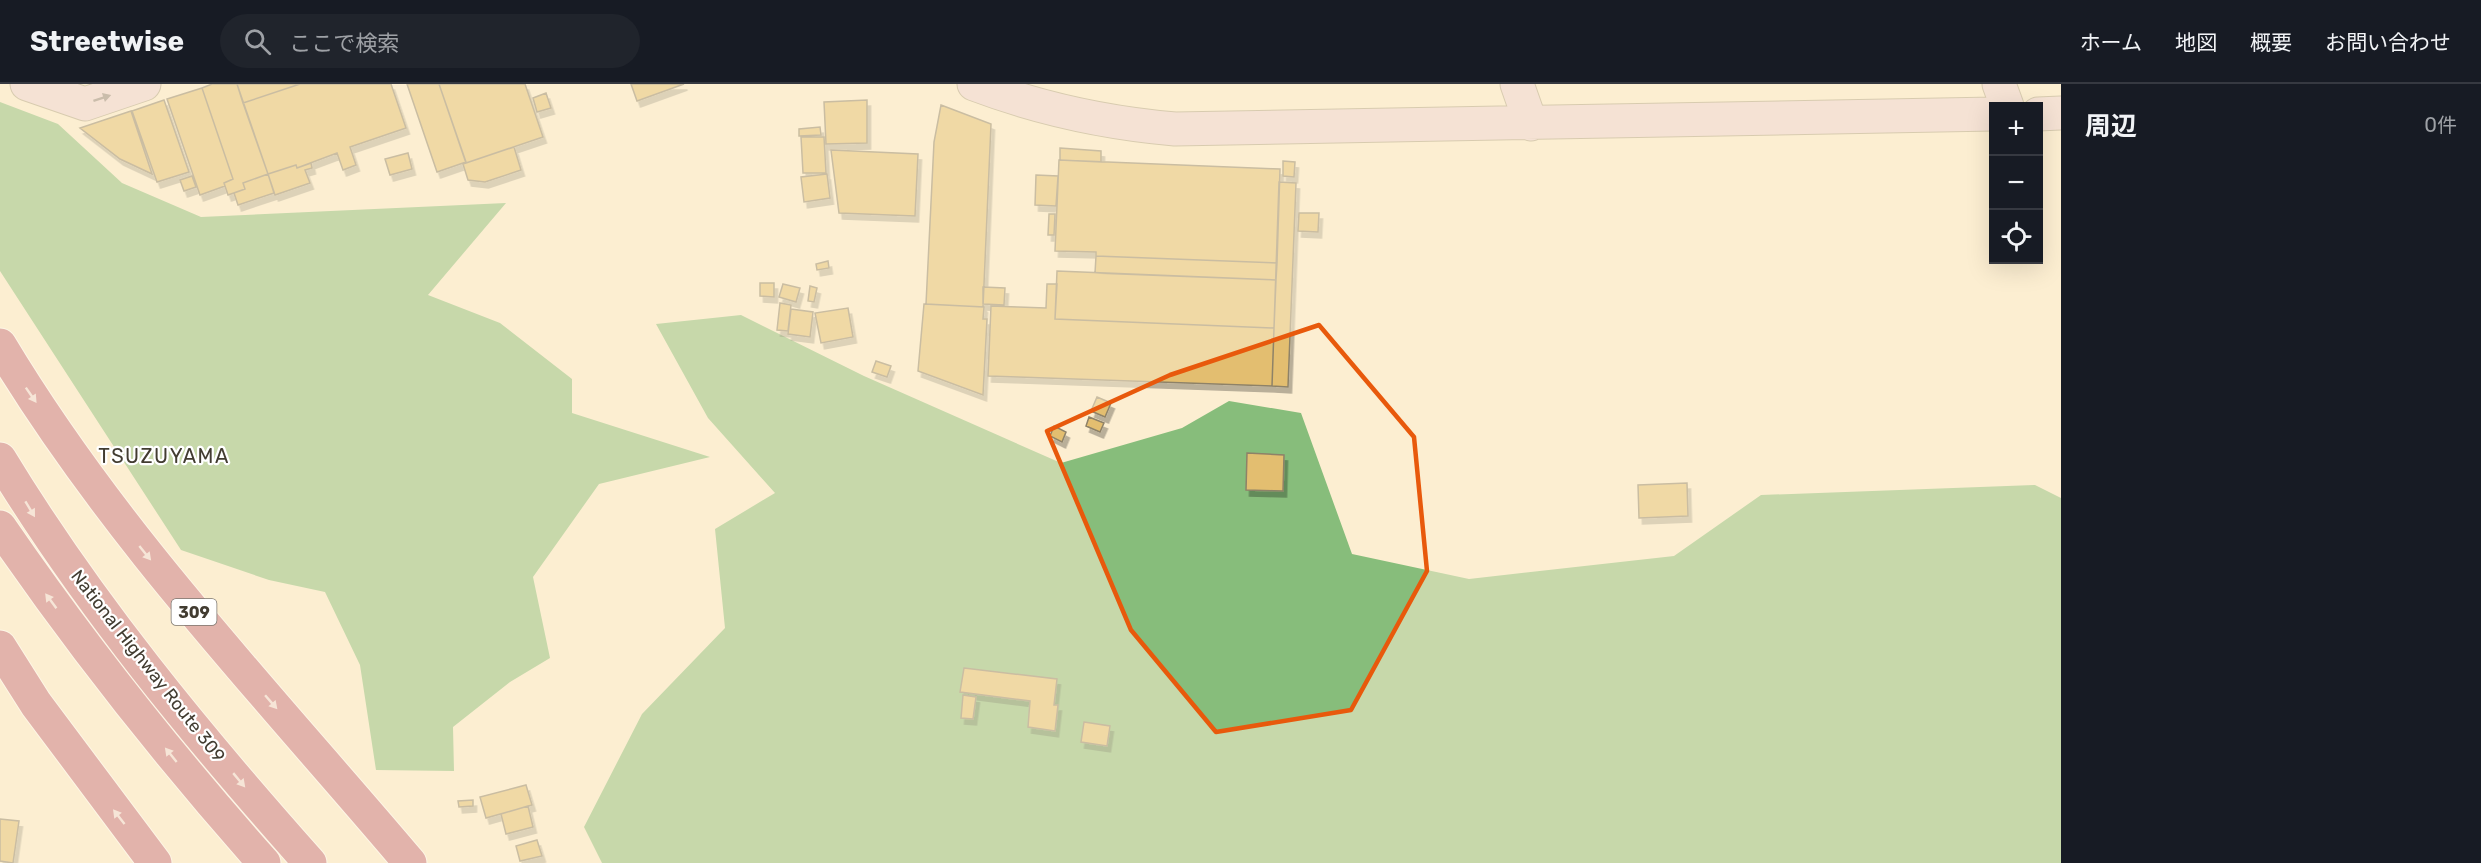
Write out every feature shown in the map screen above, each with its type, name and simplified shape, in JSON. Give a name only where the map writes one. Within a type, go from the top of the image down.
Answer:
[{"type":"highway","name":"309","points":[[0,345],[21,380],[141,548],[410,863]]},
{"type":"highway","name":"National Highway Route 309","points":[[0,459],[38,522],[97,606],[310,863]]},
{"type":"highway","name":"National Highway Route 309","points":[[0,527],[41,588],[118,691],[206,798],[264,863]]},
{"type":"highway","points":[[0,647],[36,704],[155,863]]},
{"type":"street","points":[[27,84],[84,104],[144,84]]},
{"type":"street","points":[[974,84],[1051,97],[1142,126],[1175,129],[1989,114]]},
{"type":"street","points":[[1517,84],[1530,124]]},
{"type":"street","points":[[1999,84],[2006,102]]},
{"type":"street","points":[[2043,114],[2061,113]]},
{"type":"highlighted area","points":[[1319,325],[1414,437],[1427,571],[1351,710],[1216,732],[1131,630],[1047,431],[1170,375]]},
{"type":"green space","points":[[0,102],[58,124],[122,183],[201,217],[506,203],[428,295],[500,323],[572,379],[572,413],[710,457],[599,484],[533,577],[550,658],[510,682],[453,727],[454,771],[376,770],[360,665],[325,592],[269,580],[181,550],[0,271]]},
{"type":"green space","points":[[741,315],[864,376],[1061,463],[1182,428],[1229,401],[1301,413],[1352,554],[1469,579],[1674,556],[1761,495],[2035,485],[2061,498],[2061,863],[602,863],[584,827],[642,714],[725,628],[715,529],[775,493],[708,418],[656,324]]},
{"type":"building","points":[[212,84],[237,84],[268,174],[243,183],[245,189],[228,195],[224,183],[233,179],[202,88]]},
{"type":"building","points":[[237,84],[300,84],[243,103]]},
{"type":"building","points":[[300,84],[391,84],[406,128],[350,147],[356,165],[343,170],[337,153],[297,168],[296,165],[268,174],[243,103]]},
{"type":"building","points":[[407,84],[439,84],[466,162],[437,172]]},
{"type":"building","points":[[439,84],[525,84],[543,137],[466,163]]},
{"type":"building","points":[[631,84],[684,84],[637,101]]},
{"type":"building","points":[[202,88],[233,179],[224,183],[225,186],[200,195],[167,99]]},
{"type":"building","points":[[546,93],[551,108],[537,112],[533,98]]},
{"type":"building","points":[[164,100],[189,172],[157,182],[132,111]]},
{"type":"building","points":[[867,100],[867,143],[826,144],[824,102]]},
{"type":"building","points":[[941,105],[991,124],[983,307],[926,304],[934,142]]},
{"type":"building","points":[[131,111],[152,174],[120,159],[80,128]]},
{"type":"building","points":[[820,127],[821,135],[799,136],[799,129]]},
{"type":"building","points":[[801,137],[824,137],[826,173],[803,173]]},
{"type":"building","points":[[514,147],[521,170],[485,182],[468,180],[463,164]]},
{"type":"building","points":[[1060,148],[1101,151],[1101,162],[1060,160]]},
{"type":"building","points":[[831,150],[918,154],[915,216],[839,213]]},
{"type":"building","points":[[408,153],[412,169],[390,175],[385,159]]},
{"type":"building","points":[[1059,160],[1280,169],[1277,263],[1096,256],[1096,252],[1055,251]]},
{"type":"building","points":[[1283,161],[1295,162],[1294,177],[1283,176]]},
{"type":"building","points":[[311,163],[312,168],[305,170],[310,183],[275,195],[268,174]]},
{"type":"building","points":[[268,174],[274,193],[238,205],[234,193],[245,189],[243,183]]},
{"type":"building","points":[[827,174],[830,198],[804,202],[801,177]]},
{"type":"building","points":[[1036,175],[1058,176],[1056,206],[1035,205]]},
{"type":"building","points":[[192,176],[196,187],[184,191],[180,180]]},
{"type":"building","points":[[1279,182],[1296,183],[1288,387],[1272,386]]},
{"type":"building","points":[[1299,213],[1319,213],[1318,232],[1298,231]]},
{"type":"building","points":[[1049,214],[1055,214],[1054,235],[1048,235]]},
{"type":"building","points":[[1096,256],[1277,263],[1276,280],[1095,273]]},
{"type":"building","points":[[828,261],[829,268],[817,270],[816,264]]},
{"type":"building","points":[[1057,271],[1276,280],[1274,328],[1055,319]]},
{"type":"building","points":[[760,283],[774,283],[774,297],[760,296]]},
{"type":"building","points":[[783,284],[800,288],[796,302],[779,297]]},
{"type":"building","points":[[1047,284],[1057,284],[1055,319],[1274,328],[1272,386],[988,376],[991,306],[1046,308]]},
{"type":"building","points":[[810,286],[817,288],[814,302],[808,301]]},
{"type":"building","points":[[983,287],[1005,288],[1004,305],[983,304]]},
{"type":"building","points":[[780,303],[791,305],[788,331],[777,330]]},
{"type":"building","points":[[924,304],[984,307],[983,319],[987,319],[983,395],[918,371]]},
{"type":"building","points":[[848,308],[853,337],[821,343],[815,313]]},
{"type":"building","points":[[791,309],[813,312],[810,337],[788,334]]},
{"type":"building","points":[[876,361],[891,366],[887,377],[872,372]]},
{"type":"building","points":[[1097,397],[1111,403],[1105,417],[1091,411]]},
{"type":"building","points":[[1089,417],[1104,423],[1100,432],[1086,426]]},
{"type":"building","points":[[1054,426],[1066,432],[1062,442],[1050,436]]},
{"type":"building","points":[[1247,453],[1284,455],[1283,491],[1246,490]]},
{"type":"building","points":[[1687,483],[1688,516],[1639,518],[1638,485]]},
{"type":"building","points":[[964,668],[1057,679],[1054,705],[1058,705],[1055,731],[1028,727],[1030,701],[960,692]]},
{"type":"building","points":[[963,695],[976,697],[973,719],[961,718]]},
{"type":"building","points":[[1084,722],[1110,726],[1107,746],[1081,742]]},
{"type":"building","points":[[526,785],[532,805],[486,818],[480,797]]},
{"type":"building","points":[[473,800],[473,806],[459,807],[458,801]]},
{"type":"building","points":[[528,806],[533,827],[506,834],[501,814]]},
{"type":"building","points":[[0,819],[19,821],[13,863],[0,861]]},
{"type":"building","points":[[537,840],[542,856],[520,861],[516,846]]},
{"type":"district","name":"TSUZUYAMA","points":[[164,456]]}]
